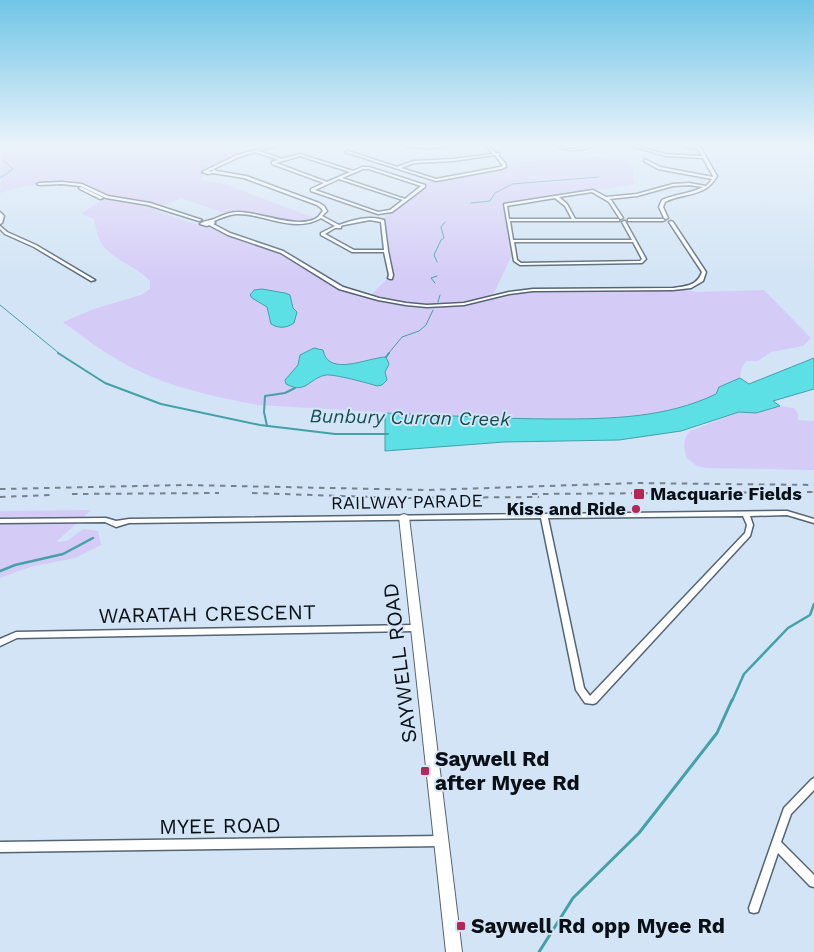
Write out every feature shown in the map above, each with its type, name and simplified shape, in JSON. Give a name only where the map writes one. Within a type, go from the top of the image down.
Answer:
[{"type":"street","points":[[82,190],[98,197],[142,206],[196,224]]},
{"type":"street","points":[[93,190],[107,197],[142,202],[200,220]]},
{"type":"street","points":[[281,190],[318,204],[325,210],[319,218],[303,222],[288,223],[257,215],[237,213],[222,216],[211,223],[229,234],[282,252],[346,290],[400,302],[441,306],[474,303],[523,291],[673,289],[693,285],[701,280],[704,272],[670,222],[664,219],[626,221],[619,219],[508,220]]},
{"type":"street","points":[[313,190],[374,212],[390,212],[418,190]]},
{"type":"street","points":[[376,190],[406,200]]},
{"type":"street","points":[[606,198],[640,194],[649,190]]},
{"type":"street","points":[[664,219],[661,207],[662,201],[697,190]]},
{"type":"street","points":[[619,219],[611,202],[591,191],[506,205],[515,260],[520,264],[642,262],[644,260],[632,241],[626,221]]},
{"type":"street","points":[[556,196],[566,205],[574,220]]},
{"type":"street","points":[[0,213],[2,216],[0,222]]},
{"type":"street","points":[[319,218],[338,227]]},
{"type":"street","points":[[386,251],[353,251],[322,234],[362,220],[381,220],[392,274],[390,278]]},
{"type":"street","points":[[0,227],[6,233],[39,249],[93,280]]},
{"type":"street","points":[[513,241],[632,241]]},
{"type":"street","name":"RAILWAY PARADE","points":[[0,521],[106,520],[116,524],[129,521],[787,513],[814,521]]},
{"type":"street","points":[[544,516],[580,690],[588,700],[593,700],[748,534],[750,525],[746,514]]},
{"type":"street","name":"SAYWELL ROAD","points":[[404,517],[415,628],[454,952]]},
{"type":"street","name":"WARATAH CRESCENT","points":[[0,642],[16,635],[415,628]]},
{"type":"street","points":[[754,908],[787,811],[814,783]]},
{"type":"street","name":"MYEE ROAD","points":[[0,847],[441,841]]},
{"type":"street","points":[[776,844],[814,882]]},
{"type":"shaded area","points":[[94,190],[241,190],[317,219],[294,223],[247,213],[227,214],[181,198],[160,207],[109,197]]},
{"type":"shaded area","points":[[418,190],[596,190],[506,205],[514,251],[491,299],[523,291],[678,289],[697,292],[764,290],[811,338],[803,346],[771,352],[758,361],[746,361],[741,370],[740,378],[719,387],[717,394],[688,405],[626,417],[561,420],[466,417],[258,405],[227,399],[196,392],[151,377],[108,354],[63,322],[94,309],[141,295],[150,289],[150,281],[145,276],[110,253],[103,245],[94,219],[81,214],[103,199],[144,206],[188,222],[206,226],[210,225],[221,231],[282,252],[340,288],[370,296],[391,275],[383,221],[381,220]]},
{"type":"shaded area","points":[[780,406],[794,408],[798,414],[798,420],[814,421],[814,470],[706,468],[697,466],[687,458],[684,444],[690,431],[739,412],[756,413]]},
{"type":"shaded area","points":[[91,510],[56,542],[67,541],[83,529],[98,531],[101,545],[75,558],[30,567],[0,578],[0,511]]},
{"type":"water","points":[[262,289],[290,295],[293,308],[297,312],[294,323],[283,327],[271,324],[267,307],[250,295],[254,290]]},
{"type":"water","points":[[314,348],[323,350],[326,358],[333,363],[341,365],[386,357],[389,364],[385,372],[387,380],[382,385],[377,386],[343,377],[326,375],[303,387],[298,388],[286,384],[285,380],[298,365],[300,355]]},
{"type":"water","points":[[814,358],[814,389],[773,401],[780,406],[756,413],[739,412],[681,431],[619,440],[504,442],[385,451],[385,413],[535,419],[638,416],[697,402],[716,394],[719,387],[740,378],[749,384]]},
{"type":"waterway","points":[[471,203],[490,201],[495,193],[500,190]]},
{"type":"waterway","points":[[437,262],[434,255],[441,240],[444,238],[441,227],[445,222]]},
{"type":"waterway","points":[[435,283],[431,278],[437,276]]},
{"type":"waterway","points":[[438,302],[440,295]]},
{"type":"waterway","name":"Bunbury Curran Creek","points":[[0,305],[60,354]]},
{"type":"waterway","points":[[388,354],[402,337],[419,331],[426,325],[433,310]]},
{"type":"waterway","name":"Bunbury Curran Creek","points":[[58,353],[105,383],[161,404],[267,426]]},
{"type":"waterway","points":[[386,357],[389,353]]},
{"type":"waterway","points":[[267,426],[264,412],[265,396],[285,393],[295,388]]},
{"type":"waterway","name":"Bunbury Curran Creek","points":[[267,426],[335,434],[388,434]]},
{"type":"waterway","points":[[0,571],[15,565],[63,554],[93,538]]},
{"type":"waterway","points":[[732,701],[744,674],[788,628],[810,615],[814,604]]},
{"type":"waterway","points":[[539,952],[573,898],[639,833],[717,733],[732,700]]},
{"type":"railway","points":[[0,489],[184,485],[428,490],[637,483],[814,485]]},
{"type":"railway","points":[[532,494],[814,492]]},
{"type":"railway","points":[[72,494],[219,493]]},
{"type":"railway","points":[[252,493],[401,498],[539,497]]},
{"type":"railway","points":[[0,497],[52,495]]},
{"type":"place","name":"Macquarie Fields","points":[[639,494]]},
{"type":"place","name":"Kiss and Ride","points":[[636,509]]},
{"type":"place","name":"Saywell Rd after Myee Rd","points":[[425,771]]},
{"type":"place","name":"Saywell Rd opp Myee Rd","points":[[461,926]]}]
